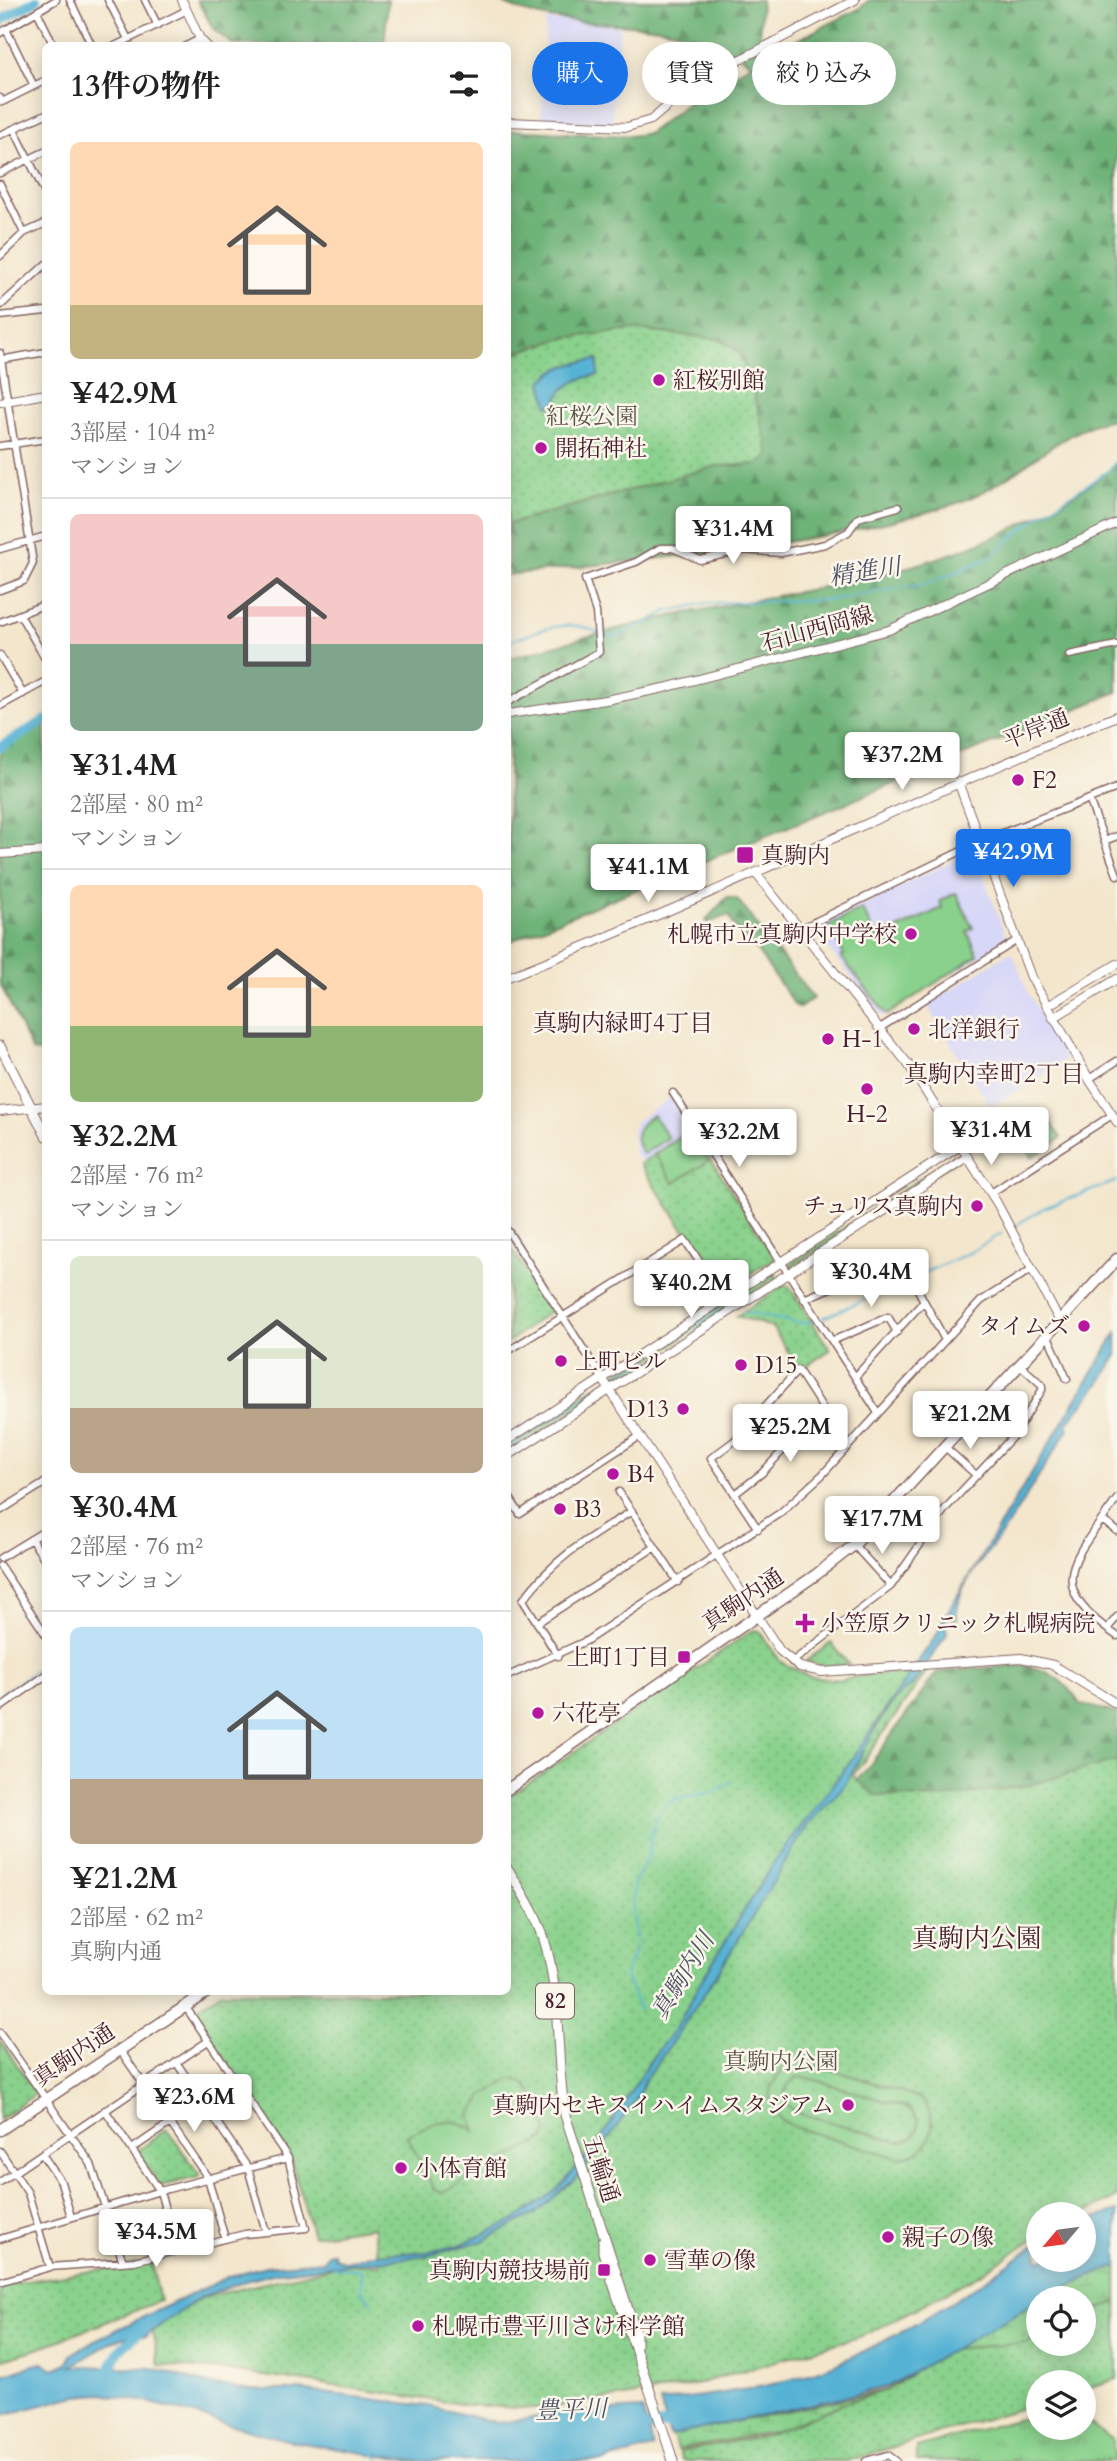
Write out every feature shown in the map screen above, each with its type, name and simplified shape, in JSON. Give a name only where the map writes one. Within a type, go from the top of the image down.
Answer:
[{"type":"highway","name":"真駒内通","points":[[511,1787],[757,1616],[854,1545],[1117,1259]]},
{"type":"highway","name":"真駒内通","points":[[0,2130],[202,1995]]},
{"type":"main road","points":[[0,1046],[42,1129]]},
{"type":"main road","name":"五輪通","points":[[511,1874],[532,1910],[551,1965],[560,2084],[572,2141],[603,2239],[611,2251],[636,2334],[636,2347],[673,2461]]},
{"type":"street","points":[[34,86],[3,31],[56,0]]},
{"type":"street","points":[[70,0],[90,42]]},
{"type":"street","points":[[108,0],[128,39]]},
{"type":"street","points":[[145,0],[157,24]]},
{"type":"street","points":[[182,0],[185,11],[203,42]]},
{"type":"street","points":[[511,122],[627,127],[645,123],[695,83],[855,0]]},
{"type":"street","points":[[37,11],[52,42]]},
{"type":"street","points":[[122,42],[185,11]]},
{"type":"street","points":[[0,99],[2,102],[42,82]]},
{"type":"street","points":[[0,135],[42,116]]},
{"type":"street","points":[[14,129],[42,183]]},
{"type":"street","points":[[0,173],[42,153]]},
{"type":"street","points":[[0,184],[24,233]]},
{"type":"street","points":[[0,256],[24,233],[42,225]]},
{"type":"street","points":[[0,306],[42,268]]},
{"type":"street","points":[[0,316],[42,311]]},
{"type":"street","points":[[0,590],[24,581],[33,563],[15,444],[4,401],[0,358],[42,353]]},
{"type":"street","points":[[4,401],[42,395]]},
{"type":"street","points":[[0,446],[42,440]]},
{"type":"street","points":[[511,700],[598,652],[593,597],[585,579],[636,562],[660,548],[673,548],[700,560],[742,550],[781,553],[825,544],[848,532],[858,518],[898,507]]},
{"type":"street","name":"石山西岡線","points":[[511,714],[607,700],[664,688],[889,630],[1117,523]]},
{"type":"street","points":[[0,549],[42,537]]},
{"type":"street","points":[[0,622],[42,606]]},
{"type":"street","points":[[20,615],[42,653]]},
{"type":"street","points":[[1069,655],[1117,645]]},
{"type":"street","points":[[0,655],[23,694]]},
{"type":"street","points":[[0,706],[42,683]]},
{"type":"street","name":"平岸通","points":[[511,976],[757,875],[958,782],[1117,716]]},
{"type":"street","points":[[958,782],[1031,977],[1088,1079],[1115,1119],[991,1193]]},
{"type":"street","points":[[800,929],[980,842],[1117,789]]},
{"type":"street","points":[[1089,799],[1117,875]]},
{"type":"street","points":[[1104,841],[1117,836]]},
{"type":"street","points":[[0,854],[42,851]]},
{"type":"street","points":[[757,875],[908,1064],[991,1193],[1059,1322]]},
{"type":"street","points":[[880,1028],[1017,940]]},
{"type":"street","points":[[1047,1006],[1117,964]]},
{"type":"street","points":[[1053,1018],[1117,979]]},
{"type":"street","points":[[1088,1079],[1117,1061]]},
{"type":"street","points":[[673,1093],[878,1413]]},
{"type":"street","points":[[0,1111],[42,1106]]},
{"type":"street","points":[[511,1438],[960,1146]]},
{"type":"street","points":[[511,1454],[967,1157]]},
{"type":"street","points":[[511,1235],[780,1651],[792,1662],[822,1672],[1021,1658],[1063,1670],[1117,1704]]},
{"type":"street","points":[[511,1349],[685,1240],[724,1299]]},
{"type":"street","points":[[511,1244],[515,1242]]},
{"type":"street","points":[[804,1299],[903,1262],[945,1340]]},
{"type":"street","points":[[511,1674],[558,1656],[604,1631],[758,1529],[804,1493],[989,1294],[1032,1269]]},
{"type":"street","points":[[855,1377],[924,1301]]},
{"type":"street","points":[[831,1341],[888,1317],[897,1332]]},
{"type":"street","points":[[1048,1335],[1067,1379]]},
{"type":"street","points":[[792,1662],[891,1586],[905,1570],[945,1509],[1014,1434],[1042,1390],[1042,1385],[1020,1366]]},
{"type":"street","points":[[758,1529],[711,1458],[734,1441],[798,1370],[848,1447]]},
{"type":"street","points":[[735,1494],[762,1474],[822,1408]]},
{"type":"street","points":[[511,1500],[520,1514],[640,1436]]},
{"type":"street","points":[[945,1447],[976,1475]]},
{"type":"street","points":[[0,1511],[42,1486]]},
{"type":"street","points":[[620,1492],[678,1583]]},
{"type":"street","points":[[1117,1499],[1077,1557],[1072,1580],[1079,1606],[1117,1636]]},
{"type":"street","points":[[558,1656],[523,1600],[546,1570],[569,1550],[632,1511]]},
{"type":"street","points":[[1102,1520],[1117,1531]]},
{"type":"street","points":[[0,1559],[42,1532]]},
{"type":"street","points":[[31,1538],[42,1554]]},
{"type":"street","points":[[854,1545],[891,1586]]},
{"type":"street","points":[[537,1623],[655,1547]]},
{"type":"street","points":[[0,1566],[42,1629]]},
{"type":"street","points":[[1107,1629],[1117,1617]]},
{"type":"street","points":[[0,1707],[42,1678]]},
{"type":"street","points":[[0,2282],[50,2267],[123,2262],[225,2239],[306,2228],[288,2158],[185,2006]]},
{"type":"street","points":[[0,2033],[91,2164],[123,2262]]},
{"type":"street","points":[[0,2182],[208,2041]]},
{"type":"street","points":[[120,2050],[208,2179],[225,2239]]},
{"type":"street","points":[[176,2062],[248,2168],[266,2232]]},
{"type":"street","points":[[105,2110],[160,2191],[176,2250]]},
{"type":"street","points":[[132,2149],[170,2123]]},
{"type":"street","points":[[0,2151],[30,2196],[50,2267]]},
{"type":"street","points":[[42,2154],[61,2182],[71,2217]]},
{"type":"street","points":[[0,2239],[160,2191],[288,2158]]},
{"type":"street","points":[[866,2461],[888,2455],[896,2461]]},
{"type":"shaded area","points":[[546,20],[620,26],[619,42],[545,42]]},
{"type":"shaded area","points":[[542,105],[614,105],[612,124],[541,119]]},
{"type":"shaded area","name":"札幌市立真駒内中学校","points":[[971,852],[975,854],[1006,937],[1005,941],[883,1017],[815,932],[816,927]]},
{"type":"shaded area","points":[[1009,953],[1013,954],[1028,992],[1066,1059],[991,1107],[927,1005]]},
{"type":"shaded area","points":[[671,1097],[691,1129],[643,1161],[635,1157],[632,1131],[635,1122]]},
{"type":"green space","points":[[197,0],[388,0],[384,42],[230,42],[214,30]]},
{"type":"green space","points":[[497,0],[761,0],[760,42],[752,42],[752,64],[738,56],[738,42],[710,42],[652,27],[573,21],[533,14]]},
{"type":"green space","points":[[869,0],[1117,0],[1117,418],[1094,424],[1073,434],[976,495],[900,519],[845,532],[733,550],[511,575],[511,523],[716,466],[757,464],[769,455],[757,405],[739,352],[719,339],[633,330],[564,338],[511,354],[511,130],[630,136],[649,133],[685,105],[738,105],[738,72],[752,64],[752,105],[896,105],[896,42],[793,42],[859,9]]},
{"type":"green space","name":"紅桜公園","points":[[633,330],[719,339],[739,352],[757,405],[769,455],[757,464],[716,466],[511,523],[511,354],[564,338]]},
{"type":"green space","points":[[1117,464],[1117,692],[511,941],[511,657],[660,618],[799,592],[909,567],[962,550],[1015,528],[1066,500]]},
{"type":"green space","points":[[42,725],[42,1053],[32,1051],[0,983],[0,749]]},
{"type":"green space","points":[[956,893],[973,928],[967,931],[978,955],[887,1015],[841,957],[844,955],[829,925],[862,909],[877,939],[942,908],[940,901]]},
{"type":"green space","points":[[727,897],[737,899],[813,998],[800,1008],[795,1005],[757,951],[734,926],[729,915],[708,923],[706,920]]},
{"type":"green space","points":[[653,1115],[668,1138],[643,1154],[637,1141],[637,1132]]},
{"type":"green space","points":[[1051,1123],[1061,1138],[1032,1157],[1023,1142]]},
{"type":"green space","points":[[691,1129],[775,1258],[727,1289],[723,1288],[640,1164]]},
{"type":"green space","points":[[688,1132],[708,1161],[674,1183],[655,1154]]},
{"type":"green space","points":[[954,1156],[956,1160],[792,1267],[788,1265]]},
{"type":"green space","points":[[511,1248],[552,1310],[511,1340]]},
{"type":"green space","points":[[773,1271],[777,1277],[619,1380],[615,1374]]},
{"type":"green space","points":[[784,1285],[789,1286],[830,1350],[800,1370],[772,1327],[737,1316]]},
{"type":"green space","points":[[595,1387],[598,1391],[593,1397],[511,1450],[511,1442]]},
{"type":"green space","name":"真駒内公園","points":[[753,1630],[759,1631],[781,1662],[810,1677],[841,1680],[873,1674],[927,1671],[853,1776],[875,1795],[936,1799],[1030,1785],[1117,1760],[1117,2197],[1096,2207],[1096,2202],[1026,2202],[1026,2244],[979,2275],[865,2335],[690,2386],[534,2409],[468,2405],[222,2370],[159,2365],[152,2330],[201,2298],[345,2264],[380,2265],[373,2227],[313,2236],[290,2157],[192,2011],[217,1995],[511,1995],[511,1795]]},
{"type":"green space","points":[[831,1643],[849,1665],[825,1667],[806,1661]]},
{"type":"green space","points":[[1018,1665],[1039,1669],[1055,1677],[1080,1704],[1117,1713],[1117,1838],[841,1796],[867,1769],[937,1672]]},
{"type":"green space","points":[[0,2040],[36,2093],[0,2120]]},
{"type":"green space","points":[[798,2062],[814,2064],[918,2097],[931,2116],[930,2136],[918,2152],[895,2157],[794,2127],[780,2119],[770,2102],[771,2086],[783,2069]],"holes":[[[798,2077],[908,2108],[918,2119],[916,2132],[911,2138],[898,2142],[794,2111],[785,2098],[786,2088]]]},
{"type":"green space","points":[[511,2079],[525,2085],[535,2098],[547,2129],[544,2139],[441,2193],[434,2190],[407,2136],[424,2127],[449,2121],[458,2122],[475,2131],[470,2116],[483,2096]]},
{"type":"green space","points":[[166,2129],[200,2174],[199,2177],[160,2186],[137,2152]]},
{"type":"green space","points":[[1117,2240],[1117,2309],[1096,2318],[1096,2286],[1036,2286],[1060,2272],[1096,2272],[1096,2252]]},
{"type":"green space","points":[[151,2262],[160,2301],[37,2349],[0,2360],[0,2285]]},
{"type":"green space","points":[[1026,2291],[1026,2347],[786,2429],[677,2450],[673,2435],[887,2390],[951,2350],[1002,2305]]},
{"type":"green space","points":[[1117,2301],[1117,2379],[1096,2385],[1096,2370],[1026,2370],[1026,2407],[847,2461],[682,2461],[679,2452],[767,2435],[842,2404],[887,2390],[950,2349],[1026,2343],[1026,2356],[1096,2356],[1096,2311]]},
{"type":"green space","points":[[1026,2417],[1026,2440],[1096,2440],[1096,2428],[1112,2440],[1115,2461],[917,2461],[917,2447]]},
{"type":"water","points":[[598,359],[598,375],[566,387],[556,404],[548,406],[542,382],[548,376],[568,365]]},
{"type":"water","points":[[1117,1332],[1117,1355],[1101,1381],[1067,1424],[1069,1429],[1008,1525],[967,1581],[961,1593],[957,1619],[951,1618],[952,1611],[945,1622],[947,1634],[911,1687],[894,1701],[885,1713],[844,1785],[805,1829],[688,2019],[645,2080],[639,2094],[608,2140],[574,2180],[536,2213],[483,2241],[431,2255],[280,2272],[246,2281],[201,2297],[145,2336],[131,2335],[114,2341],[72,2366],[152,2368],[207,2384],[252,2390],[299,2390],[428,2406],[498,2423],[564,2413],[642,2409],[654,2448],[603,2461],[413,2461],[290,2441],[151,2403],[102,2394],[76,2396],[0,2416],[0,2376],[43,2362],[54,2369],[68,2363],[71,2355],[93,2341],[230,2276],[266,2266],[324,2261],[328,2253],[333,2252],[335,2258],[346,2262],[374,2254],[428,2252],[460,2245],[515,2220],[558,2189],[601,2139],[652,2058],[679,2023],[701,1981],[776,1859],[849,1763],[939,1631],[939,1626]]},
{"type":"water","points":[[1117,2211],[1117,2266],[1068,2286],[1026,2286],[1026,2308],[887,2387],[670,2436],[660,2402],[775,2384],[843,2361],[930,2316],[1026,2251],[1026,2272],[1096,2272],[1096,2218]]},
{"type":"waterway","points":[[0,21],[36,0]]},
{"type":"waterway","name":"精進川","points":[[511,641],[544,629],[564,626],[583,627],[605,635],[619,636],[668,611],[707,603],[828,600],[926,584],[987,559],[1039,516],[1108,471],[1117,461]]},
{"type":"waterway","name":"精進川","points":[[0,747],[42,722]]},
{"type":"waterway","points":[[1018,1224],[1044,1208],[1117,1181]]},
{"type":"waterway","points":[[914,1277],[971,1252],[1002,1233]]},
{"type":"waterway","points":[[823,1318],[909,1279]]},
{"type":"waterway","points":[[689,1330],[721,1309]]},
{"type":"waterway","points":[[744,1312],[798,1323],[812,1322]]},
{"type":"waterway","points":[[612,1380],[653,1353]]},
{"type":"waterway","points":[[511,1446],[597,1390]]},
{"type":"waterway","points":[[0,1695],[42,1666]]},
{"type":"waterway","points":[[640,2010],[625,1975],[637,1946],[633,1910],[634,1884],[650,1852],[651,1833],[662,1808],[677,1798],[714,1792],[732,1781]]},
{"type":"waterway","points":[[333,2267],[362,2270],[362,2292],[372,2302]]},
{"type":"waterway","name":"真駒内川","points":[[105,2379],[119,2351],[143,2328]]},
{"type":"waterway","name":"豊平川","points":[[635,2428],[681,2423]]},
{"type":"waterway","points":[[375,2454],[381,2461]]},
{"type":"place","name":"紅桜別館","points":[[659,380]]},
{"type":"place","name":"開拓神社","points":[[541,448]]},
{"type":"place","name":"F2","points":[[1018,780]]},
{"type":"place","name":"真駒内","points":[[745,855]]},
{"type":"place","name":"札幌市立真駒内中学校","points":[[911,934]]},
{"type":"place","name":"北洋銀行","points":[[914,1029]]},
{"type":"place","name":"H-1","points":[[828,1039]]},
{"type":"place","name":"H-2","points":[[867,1089]]},
{"type":"place","name":"チュリス真駒内","points":[[977,1206]]},
{"type":"place","name":"タイムズ","points":[[1084,1326]]},
{"type":"place","name":"上町ビル","points":[[561,1361]]},
{"type":"place","name":"D15","points":[[741,1365]]},
{"type":"place","name":"D13","points":[[683,1409]]},
{"type":"place","name":"B4","points":[[613,1474]]},
{"type":"place","name":"B3","points":[[560,1509]]},
{"type":"place","name":"小笠原クリニック札幌病院","points":[[805,1623]]},
{"type":"place","name":"上町1丁目","points":[[684,1657]]},
{"type":"place","name":"六花亭","points":[[538,1713]]},
{"type":"place","name":"真駒内セキスイハイムスタジアム","points":[[848,2105]]},
{"type":"place","name":"小体育館","points":[[401,2168]]},
{"type":"place","name":"親子の像","points":[[888,2237]]},
{"type":"place","name":"雪華の像","points":[[650,2260]]},
{"type":"place","name":"真駒内競技場前","points":[[604,2270]]},
{"type":"place","name":"札幌市豊平川さけ科学館","points":[[418,2326]]},
{"type":"district","name":"真駒内緑町4丁目","points":[[623,1023]]},
{"type":"district","name":"真駒内幸町2丁目","points":[[994,1074]]},
{"type":"district","name":"真駒内公園","points":[[977,1938]]}]
